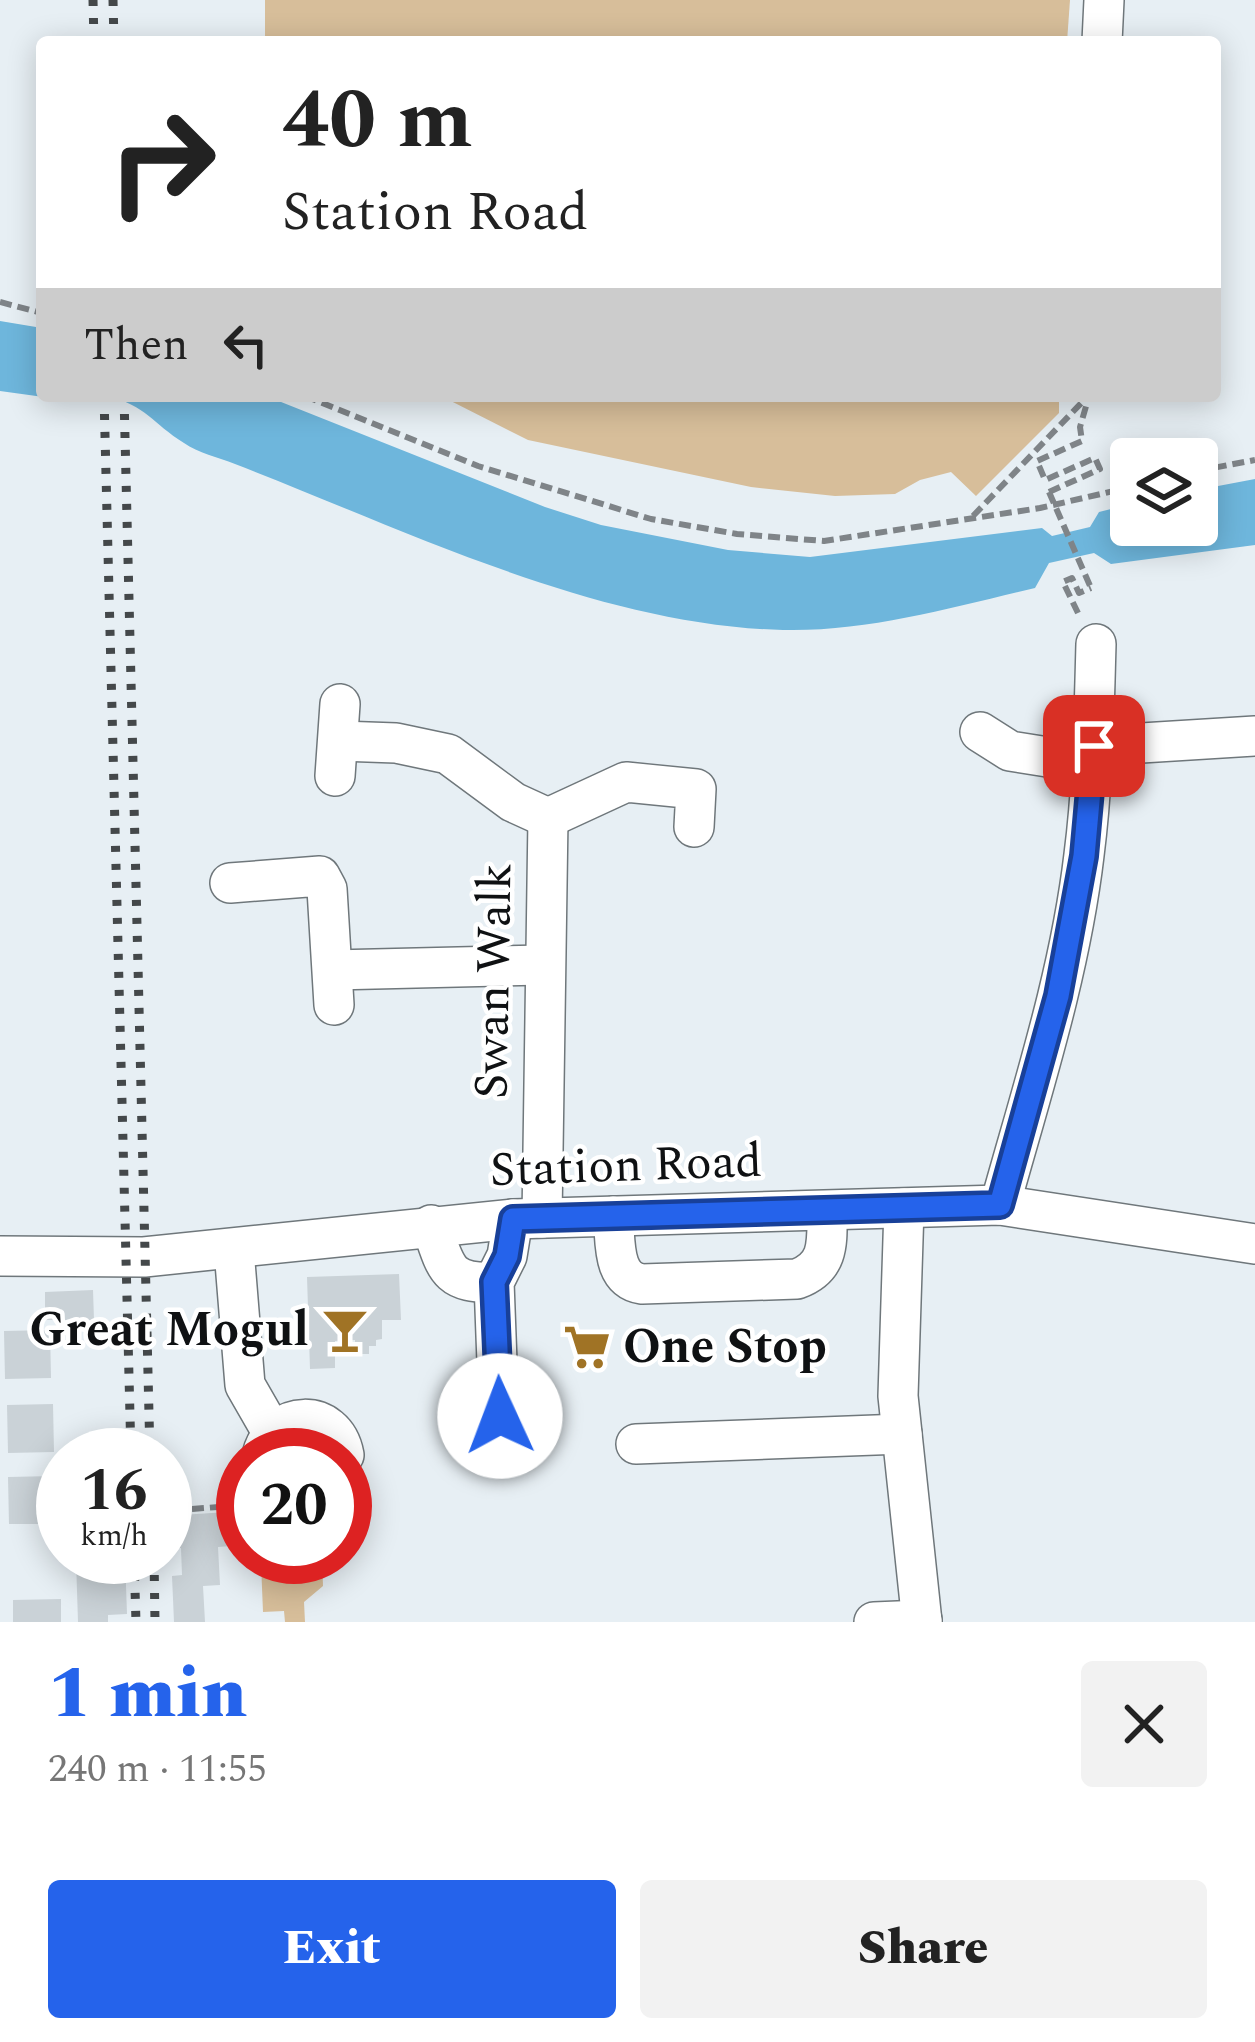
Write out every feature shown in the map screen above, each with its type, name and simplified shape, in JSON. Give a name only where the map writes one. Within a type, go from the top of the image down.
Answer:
[{"type":"street","points":[[1102,36],[1104,0]]},
{"type":"street","points":[[1000,1205],[1058,996],[1084,856],[1096,644]]},
{"type":"street","points":[[980,732],[1010,751],[1093,755],[1255,736]]},
{"type":"street","points":[[338,740],[396,743],[448,754],[513,802],[548,818],[626,782],[696,789],[694,826]]},
{"type":"street","name":"Swan Walk","points":[[494,1282],[528,1218],[548,818]]},
{"type":"street","points":[[230,883],[320,876],[327,889],[334,988],[544,965]]},
{"type":"street","name":"Station Road","points":[[0,1256],[124,1258],[528,1218],[1000,1205],[1255,1244]]},
{"type":"street","points":[[874,1622],[922,1621],[898,1396],[904,1208]]},
{"type":"street","points":[[613,1216],[619,1266],[624,1277],[642,1284],[797,1279],[813,1273],[826,1254],[826,1210]]},
{"type":"street","points":[[430,1226],[448,1272],[466,1283],[494,1282],[500,1416]]},
{"type":"street","points":[[234,1250],[244,1384],[261,1428]]},
{"type":"street","points":[[285,1428],[297,1418],[326,1428]]},
{"type":"street","points":[[636,1444],[902,1434]]},
{"type":"path","points":[[0,302],[36,311]]},
{"type":"path","points":[[320,402],[478,466],[652,519],[737,534],[824,541],[1040,508],[1110,492]]},
{"type":"path","points":[[970,518],[1083,402]]},
{"type":"path","points":[[1070,600],[1063,582],[1072,578],[1079,593],[1091,588],[1049,492],[1100,469],[1095,458],[1045,480],[1037,461],[1082,441],[1080,427],[1087,402]]},
{"type":"path","points":[[1218,467],[1255,460]]},
{"type":"shaded area","points":[[265,0],[1070,0],[1067,36],[265,36]]},
{"type":"shaded area","points":[[453,402],[1059,402],[1059,413],[976,496],[951,472],[920,480],[895,494],[835,496],[751,487],[528,440]]},
{"type":"shaded area","points":[[262,1584],[323,1584],[304,1602],[305,1622],[285,1622],[284,1611],[263,1612]]},
{"type":"water","points":[[0,321],[36,327],[36,396],[0,391]]},
{"type":"water","points":[[124,402],[281,402],[601,525],[728,550],[810,557],[1042,528],[1052,536],[1090,527],[1099,512],[1110,509],[1110,546],[1218,546],[1218,486],[1255,479],[1255,545],[1111,564],[1094,553],[1049,563],[1035,588],[879,623],[815,630],[713,624],[573,593],[503,570],[195,450]]},
{"type":"building","name":"Great Mogul","points":[[399,1274],[401,1320],[382,1320],[382,1339],[369,1346],[369,1354],[355,1354],[355,1340],[335,1341],[335,1368],[310,1369],[307,1277]]},
{"type":"building","points":[[93,1290],[94,1320],[45,1320],[45,1292]]},
{"type":"building","points":[[50,1330],[51,1378],[5,1379],[4,1331]]},
{"type":"building","points":[[53,1404],[54,1428],[36,1428],[36,1452],[8,1453],[7,1405]]},
{"type":"building","points":[[36,1476],[36,1524],[9,1524],[8,1477]]},
{"type":"building","points":[[216,1513],[216,1584],[220,1585],[203,1586],[205,1622],[174,1622],[172,1584],[192,1584],[192,1514]]},
{"type":"building","points":[[77,1584],[126,1584],[127,1614],[108,1615],[108,1622],[78,1622]]},
{"type":"building","points":[[61,1599],[61,1622],[13,1622],[13,1600]]},
{"type":"railway","points":[[93,0],[94,36]]},
{"type":"railway","points":[[113,0],[114,36]]},
{"type":"railway","points":[[104,402],[130,1428]]},
{"type":"railway","points":[[124,402],[149,1428]]},
{"type":"railway","points":[[135,1584],[136,1622]]},
{"type":"railway","points":[[154,1584],[155,1622]]},
{"type":"place","name":"Great Mogul","points":[[345,1330]]},
{"type":"place","name":"One Stop","points":[[587,1347]]},
{"type":"route","points":[[500,1416],[494,1282],[507,1256],[513,1219],[1000,1205],[1058,996],[1075,915],[1094,746]]}]
